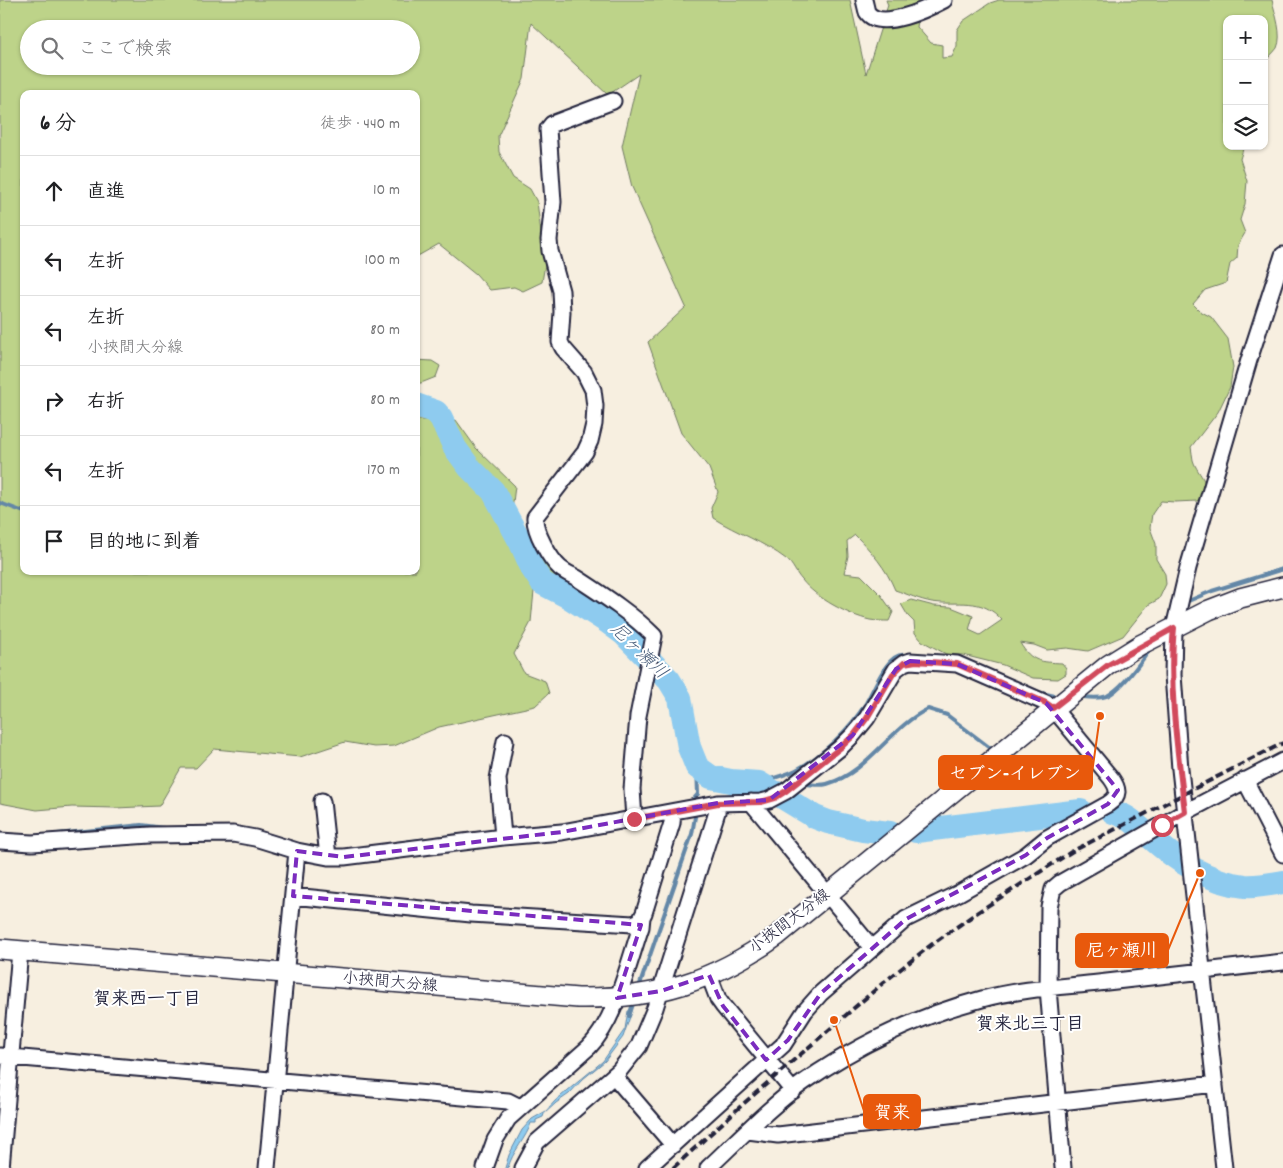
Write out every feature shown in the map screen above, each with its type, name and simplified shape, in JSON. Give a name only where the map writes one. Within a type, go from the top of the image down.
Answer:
[{"type":"main road","name":"小挾間大分線","points":[[0,950],[578,998],[629,996],[661,991],[709,975],[759,949],[1108,665],[1199,614],[1224,604],[1283,587]]},
{"type":"street","points":[[864,0],[867,11],[872,16],[888,21],[923,11],[944,0]]},
{"type":"street","points":[[614,101],[552,124],[548,129],[553,202],[550,251],[561,291],[560,342],[584,372],[593,390],[596,406],[590,441],[585,452],[535,517],[535,524],[551,558],[561,569],[641,623],[654,636],[636,734],[632,789],[634,819]]},
{"type":"street","points":[[1224,1168],[1180,769],[1173,676],[1174,628],[1188,568],[1249,360],[1283,255]]},
{"type":"street","points":[[0,841],[32,843],[150,835],[233,834],[328,857],[562,832],[712,804],[761,802],[775,798],[840,748],[867,718],[893,674],[904,663],[916,661],[957,664],[1046,703],[1053,708],[1111,778],[1118,790],[1116,797],[1108,804],[1047,838],[1026,855],[959,893],[914,914],[836,978],[813,1001],[788,1040],[647,1168]]},
{"type":"street","points":[[503,837],[498,779],[506,741]]},
{"type":"street","points":[[1063,1168],[1048,988],[1049,906],[1053,889],[1060,883],[1185,812],[1283,761]]},
{"type":"street","points":[[1245,780],[1283,854]]},
{"type":"street","points":[[322,801],[328,857]]},
{"type":"street","points":[[751,802],[872,948]]},
{"type":"street","points":[[523,1168],[537,1142],[614,1076],[639,1046],[661,991],[717,812],[712,804]]},
{"type":"street","points":[[485,1168],[488,1155],[508,1118],[595,1041],[608,1021],[629,996],[642,917],[672,822],[681,811]]},
{"type":"street","points":[[267,1168],[297,851]]},
{"type":"street","points":[[293,896],[471,914],[630,925],[637,923],[642,917]]},
{"type":"street","points":[[1,1168],[5,1056],[20,951]]},
{"type":"street","points":[[708,1168],[793,1091],[858,1048],[916,1020],[984,999],[1048,988],[1283,962]]},
{"type":"street","points":[[709,975],[718,1000],[793,1091]]},
{"type":"street","points":[[5,1056],[276,1082],[508,1101],[520,1107]]},
{"type":"street","points":[[614,1076],[672,1145]]},
{"type":"street","points":[[748,1131],[778,1134],[1215,1084]]},
{"type":"highlighted area","points":[[910,661],[957,664],[1046,703],[1118,790],[1108,804],[1047,838],[1026,855],[906,919],[821,993],[788,1040],[766,1060],[723,1006],[709,975],[661,991],[617,998],[641,925],[293,896],[297,851],[344,857],[562,832],[718,803],[769,800],[853,735],[896,669]]},
{"type":"green space","points":[[0,0],[850,0],[866,74],[888,5],[886,0],[931,0],[920,9],[917,27],[931,43],[942,45],[942,58],[952,57],[957,46],[957,30],[963,21],[990,3],[999,0],[1272,0],[1278,24],[1279,43],[1268,58],[1268,15],[1223,15],[1223,150],[1243,150],[1240,159],[1247,181],[1245,204],[1240,220],[1245,233],[1238,245],[1237,258],[1230,264],[1226,283],[1205,290],[1193,304],[1200,311],[1211,317],[1228,339],[1233,367],[1230,387],[1218,412],[1191,447],[1195,466],[1204,480],[1205,489],[1197,501],[1161,501],[1152,514],[1150,528],[1156,544],[1156,559],[1165,574],[1166,584],[1159,599],[1148,605],[1123,636],[1088,651],[1067,648],[1047,650],[1034,645],[1020,643],[1028,654],[1037,660],[1062,663],[1066,668],[1066,674],[1058,679],[1033,678],[1003,665],[963,655],[946,654],[922,641],[915,633],[914,622],[901,604],[911,600],[934,606],[951,607],[973,616],[969,630],[980,635],[1002,620],[994,612],[978,605],[932,602],[895,590],[878,561],[855,535],[847,541],[848,556],[844,573],[861,575],[881,595],[893,612],[889,621],[861,618],[833,605],[808,587],[786,559],[713,518],[711,508],[718,492],[709,468],[681,433],[648,342],[686,307],[632,187],[622,146],[639,74],[608,95],[531,23],[524,79],[498,136],[499,152],[513,178],[530,189],[537,202],[545,264],[542,282],[523,291],[514,287],[490,290],[476,274],[439,244],[420,255],[420,90],[20,90],[20,575],[420,575],[420,420],[456,420],[476,448],[515,486],[509,535],[567,579],[574,590],[562,593],[534,591],[531,622],[514,654],[524,673],[545,681],[549,693],[535,706],[439,727],[394,746],[374,747],[345,742],[300,757],[214,749],[196,768],[181,768],[159,806],[116,808],[72,807],[37,810],[0,803]]},
{"type":"green space","points":[[420,360],[432,361],[440,366],[436,377],[421,383]]},
{"type":"water","points":[[628,1011],[632,1011],[623,1037],[605,1061],[583,1079],[569,1094],[556,1103],[543,1117],[536,1120],[536,1123],[531,1123],[508,1168],[505,1168],[509,1155],[522,1130],[532,1119],[546,1111],[555,1101],[603,1061],[625,1029]]},
{"type":"waterway","name":"尼ヶ瀬川","points":[[420,406],[436,412],[441,418],[455,448],[469,467],[493,491],[532,568],[542,583],[567,596],[624,634],[669,680],[680,698],[689,747],[697,767],[711,777],[759,783],[815,817],[828,822],[863,830],[890,833]]},
{"type":"waterway","points":[[0,503],[20,510]]},
{"type":"waterway","points":[[1186,602],[1212,591],[1283,569]]},
{"type":"waterway","points":[[1083,697],[1101,698],[1112,693],[1130,675],[1150,649]]},
{"type":"waterway","points":[[763,781],[796,770],[816,757],[853,722],[892,659],[905,655]]},
{"type":"waterway","points":[[1037,692],[1055,696]]},
{"type":"waterway","points":[[804,784],[824,785],[842,778],[867,760],[914,717],[928,709],[947,715],[989,747]]},
{"type":"waterway","points":[[1007,758],[1038,768]]},
{"type":"waterway","points":[[691,802],[698,794],[697,767]]},
{"type":"waterway","points":[[759,783],[787,784]]},
{"type":"waterway","points":[[639,987],[692,834],[696,811]]},
{"type":"waterway","name":"尼ヶ瀬川","points":[[916,831],[1081,811]]},
{"type":"waterway","name":"尼ヶ瀬川","points":[[1113,812],[1129,819],[1182,862],[1218,880],[1245,886],[1283,882]]},
{"type":"waterway","points":[[57,834],[141,825],[164,828]]},
{"type":"waterway","points":[[201,827],[229,827]]},
{"type":"waterway","points":[[397,843],[460,835]]},
{"type":"waterway","points":[[629,1016],[634,1001]]},
{"type":"railway","points":[[673,1168],[742,1105],[883,983],[931,945],[978,912],[1071,852],[1283,743]]},
{"type":"place","name":"セブン-イレブン","points":[[1100,716]]},
{"type":"place","name":"尼ヶ瀬川","points":[[1200,873]]},
{"type":"place","name":"賀来","points":[[834,1020]]},
{"type":"district","name":"賀来西一丁目","points":[[147,1000]]},
{"type":"district","name":"賀来北三丁目","points":[[1030,1025]]},
{"type":"route","points":[[634,819],[718,803],[761,802],[775,798],[854,735],[867,718],[896,669],[904,663],[916,661],[957,664],[1046,703],[1053,708],[1090,678],[1123,655],[1174,628],[1173,676],[1185,812],[1162,825]]}]
